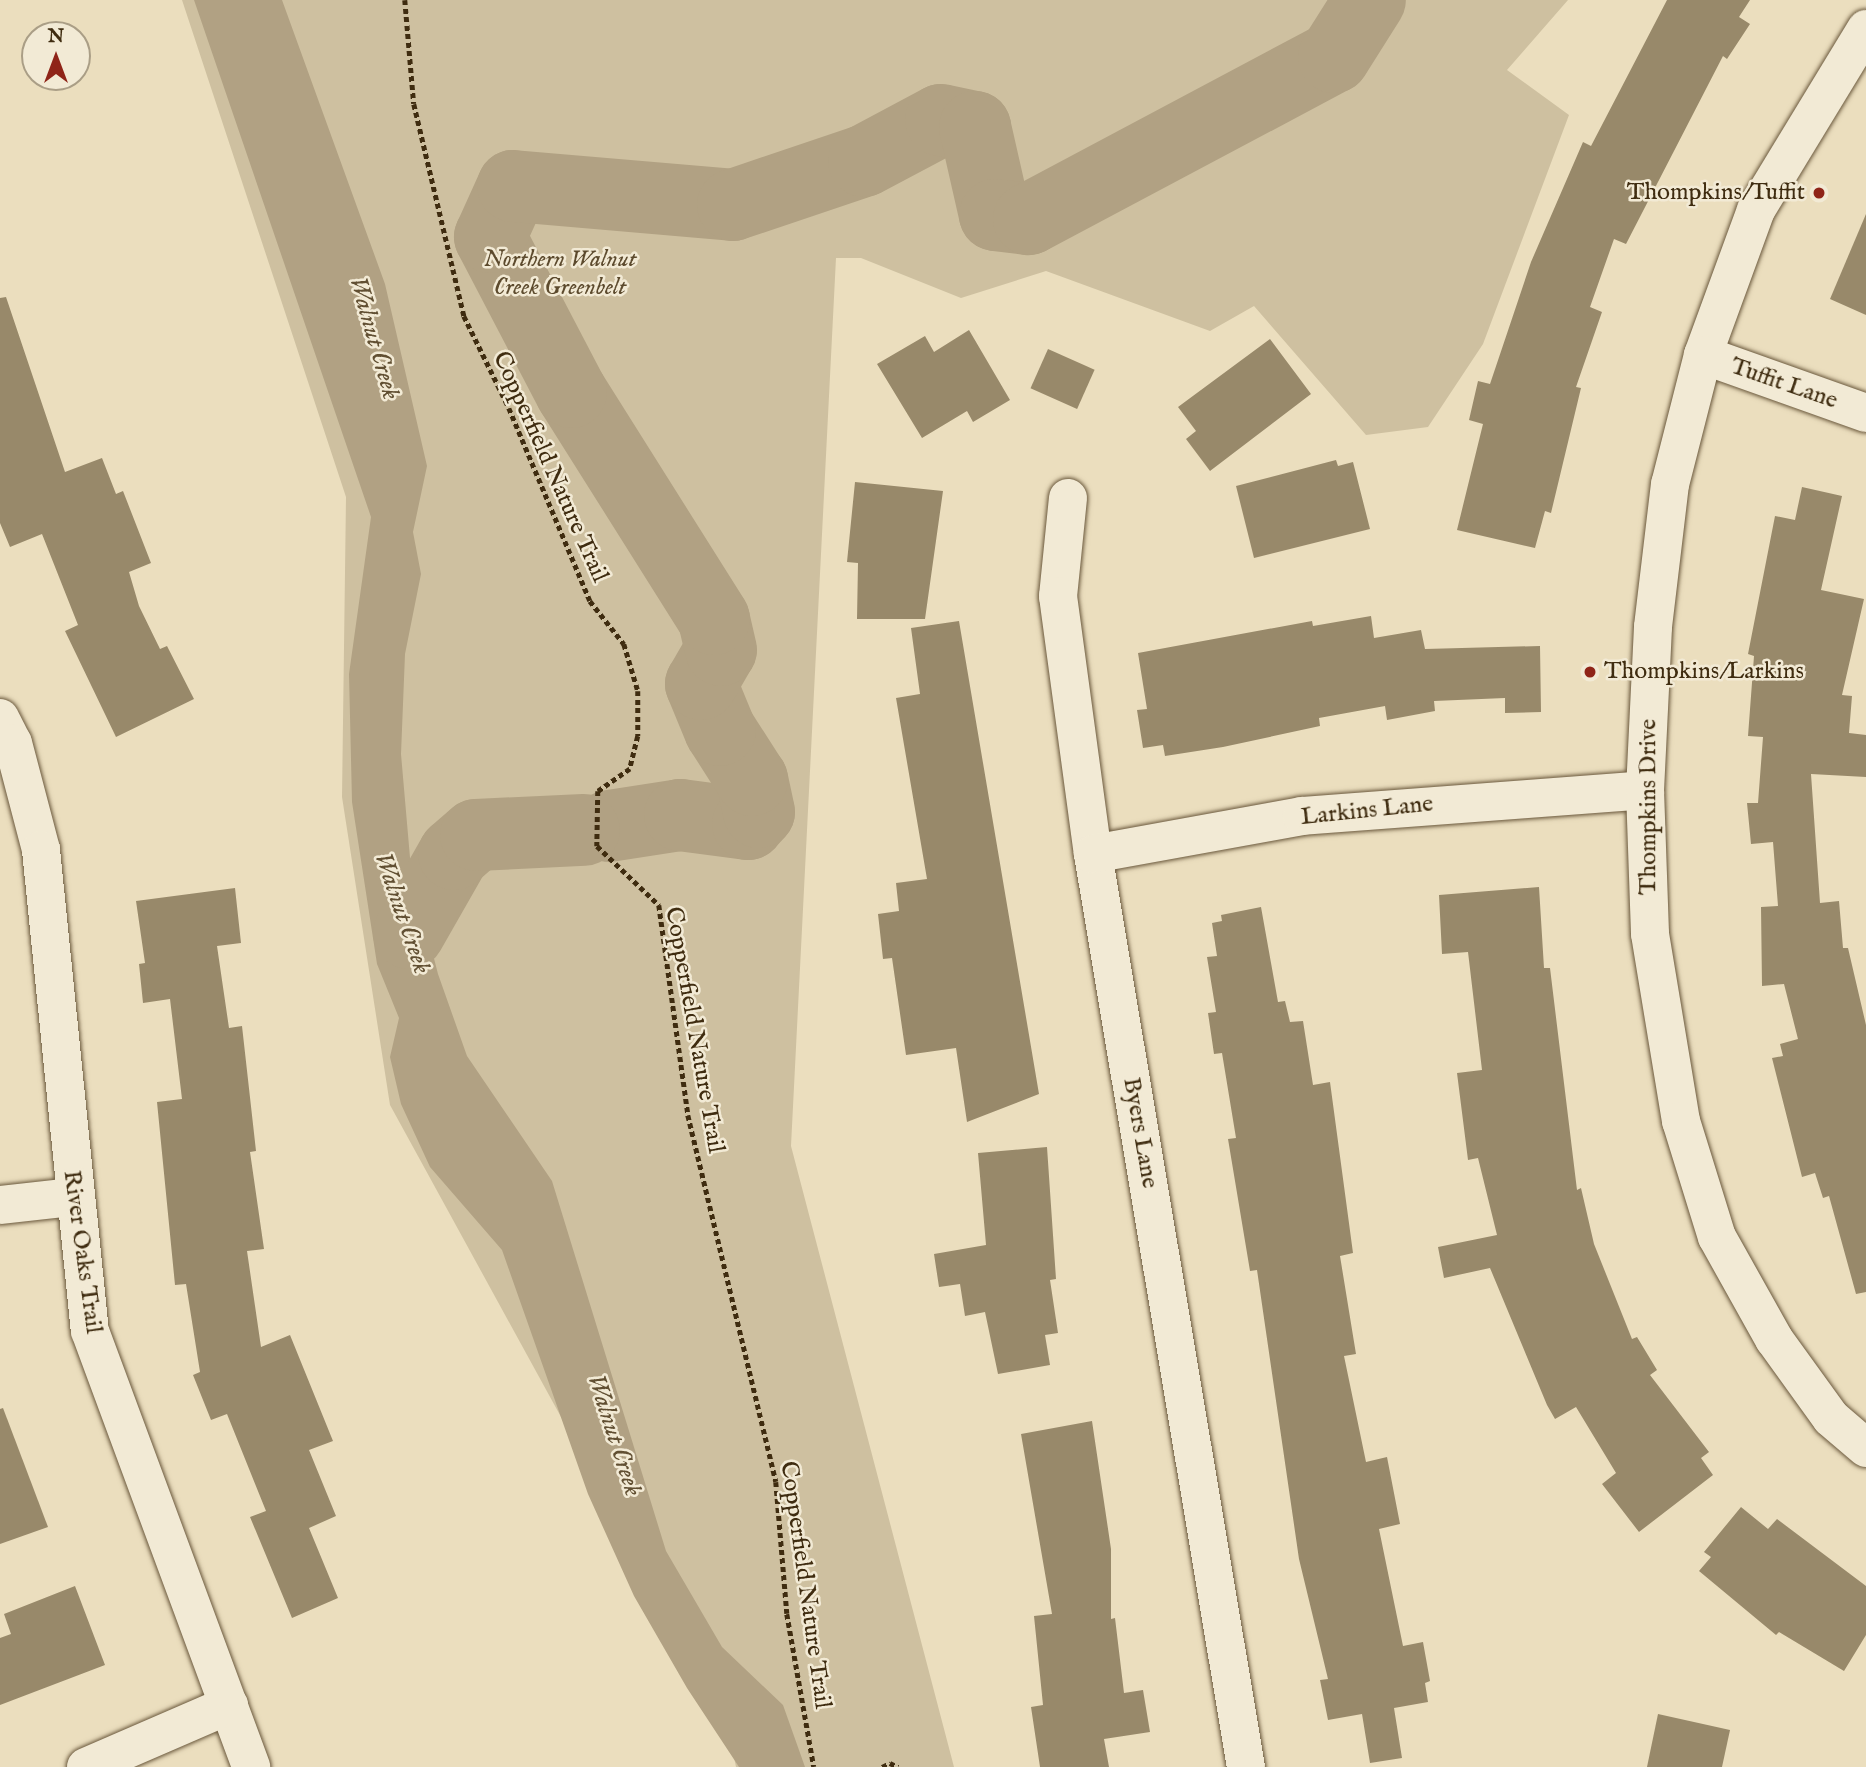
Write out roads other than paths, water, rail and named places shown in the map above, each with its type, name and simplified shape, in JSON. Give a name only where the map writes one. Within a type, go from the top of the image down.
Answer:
[{"type":"street","name":"Thompkins Drive","points":[[1866,29],[1756,209],[1703,355],[1670,484],[1653,627],[1645,790],[1652,947],[1681,1121],[1717,1237],[1774,1339],[1831,1419],[1866,1448]]},
{"type":"street","name":"Tuffit Lane","points":[[1703,355],[1866,412]]},
{"type":"street","name":"Byers Lane","points":[[1068,498],[1060,534],[1058,596],[1093,854],[1246,1767]]},
{"type":"street","name":"River Oaks Trail","points":[[0,718],[13,743],[41,850],[73,1197],[90,1331],[251,1767]]},
{"type":"street","name":"Larkins Lane","points":[[1093,854],[1302,816],[1645,790]]},
{"type":"street","points":[[0,1205],[73,1197]]},
{"type":"street","points":[[86,1767],[229,1705]]},
{"type":"water","name":"Walnut Creek","points":[[194,0],[282,0],[385,284],[427,466],[413,532],[421,574],[405,654],[401,754],[411,869],[438,974],[467,1056],[552,1181],[666,1551],[722,1647],[783,1705],[805,1767],[739,1767],[687,1688],[634,1596],[588,1494],[502,1250],[430,1167],[401,1104],[390,1057],[399,1018],[377,964],[352,802],[349,674],[371,517]]},
{"type":"waterway","points":[[609,826],[680,815],[748,824],[759,812],[752,780],[720,730],[701,684],[721,650],[714,619],[571,392],[490,237],[513,186],[733,205],[864,161],[941,120],[975,127],[995,215],[1029,219],[1334,57],[1370,0]]},
{"type":"waterway","name":"Walnut Creek","points":[[409,933],[454,854],[476,835],[584,830]]},
{"type":"place","name":"Thompkins/Tuffit","points":[[1819,193]]},
{"type":"place","name":"Thompkins/Larkins","points":[[1590,672]]},
{"type":"park label","name":"Northern Walnut Creek Greenbelt","points":[[560,274]]}]
